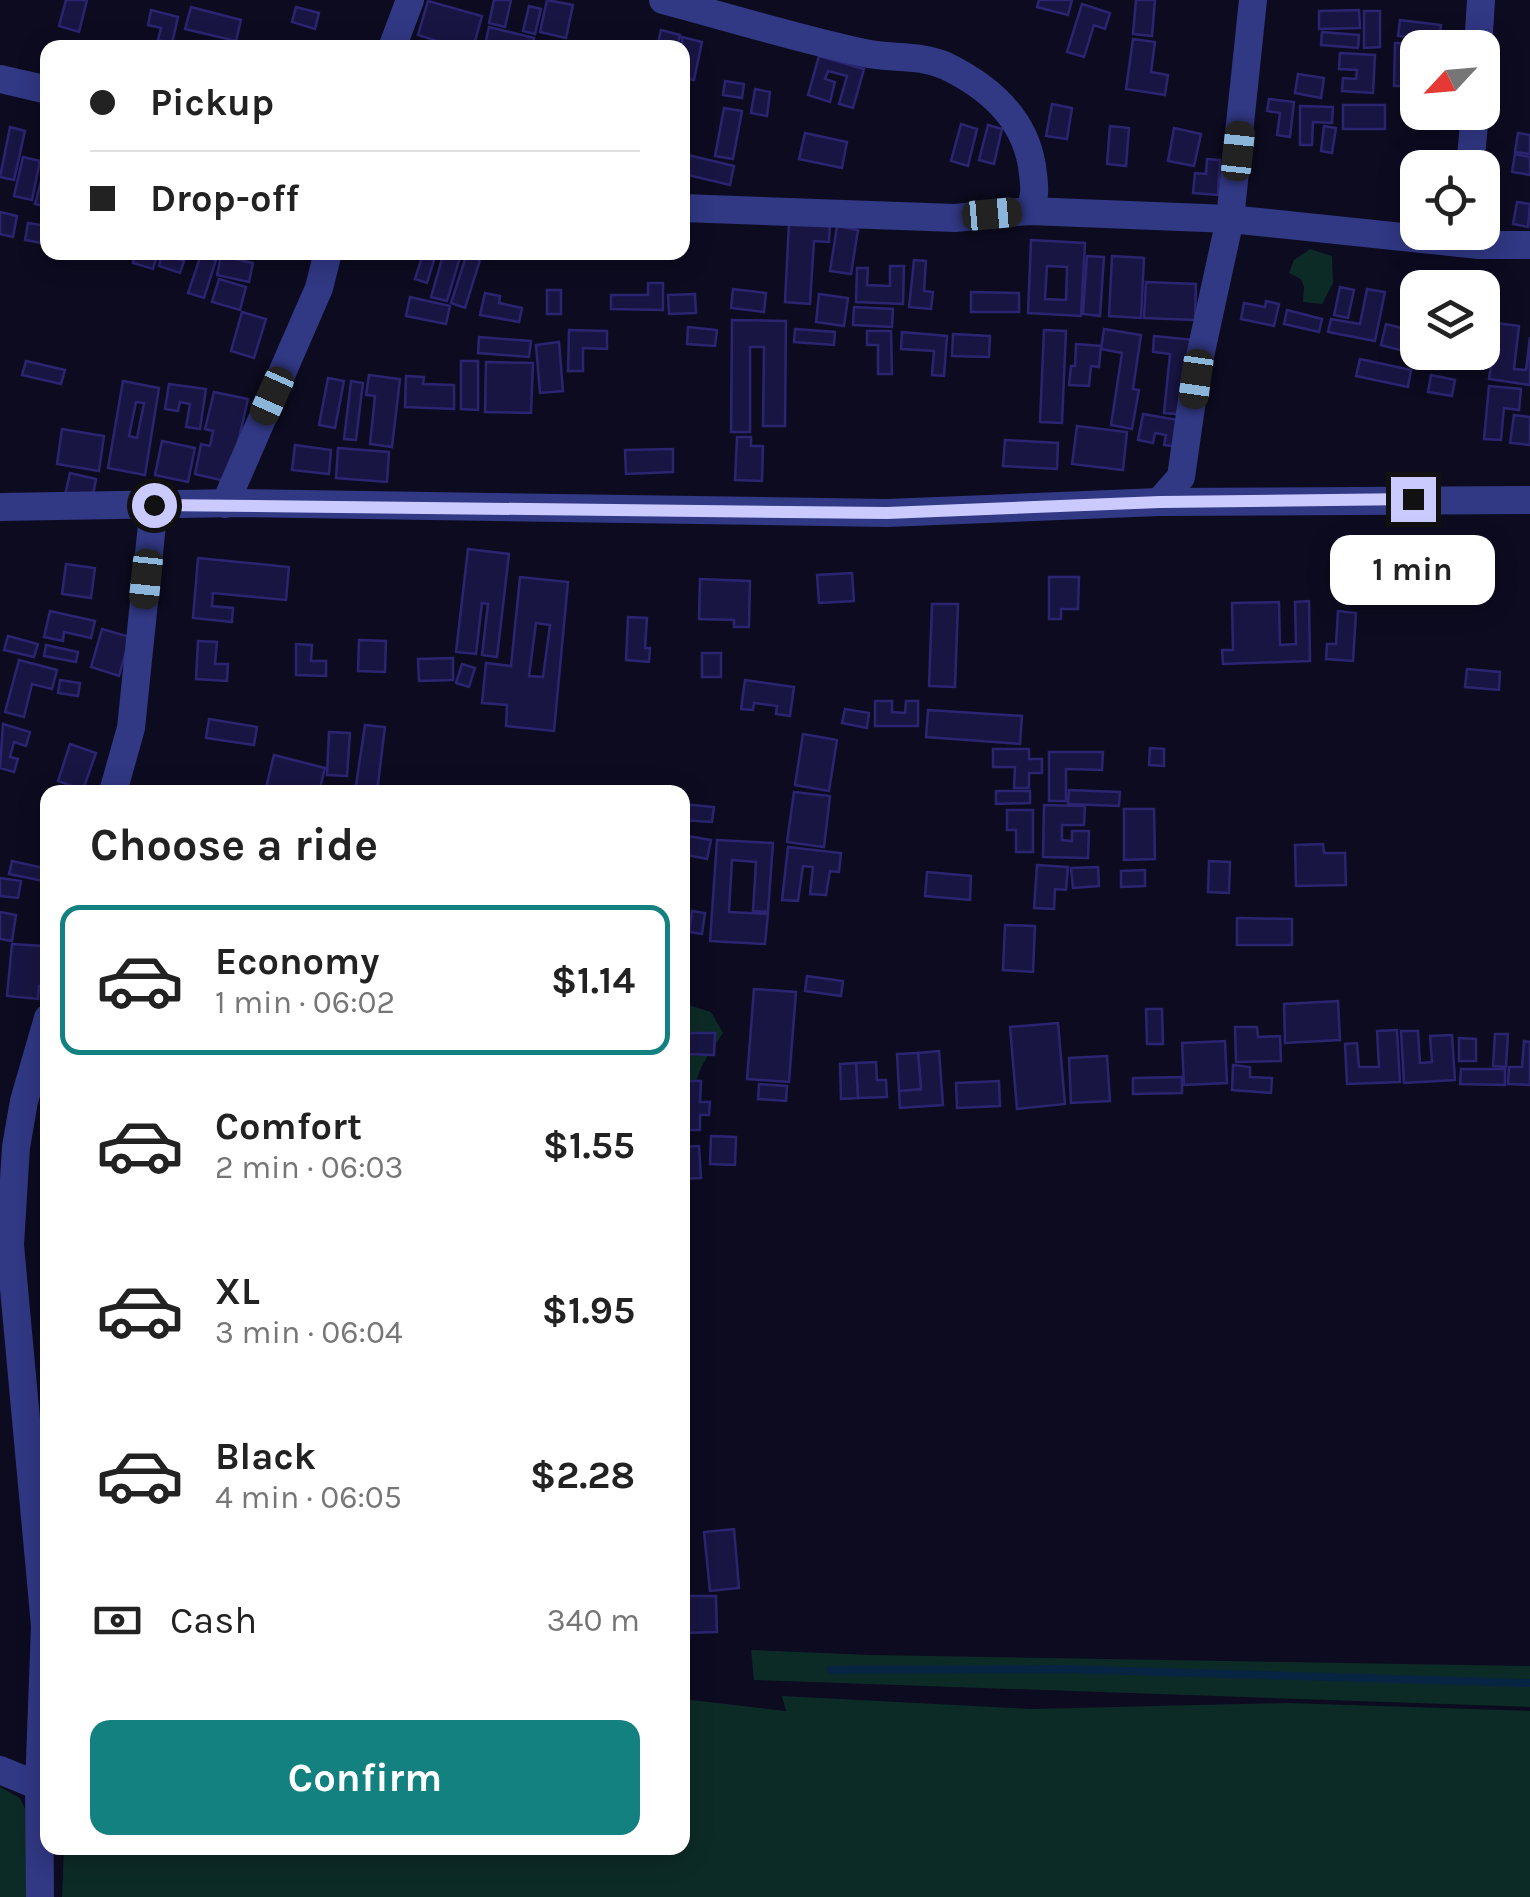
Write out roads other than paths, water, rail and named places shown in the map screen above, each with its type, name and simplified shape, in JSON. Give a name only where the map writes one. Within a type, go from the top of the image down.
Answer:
[{"type":"street","points":[[395,40],[410,0]]},
{"type":"street","points":[[663,0],[870,55],[922,57],[947,66],[994,94],[1016,119],[1030,159],[1036,196],[1029,210]]},
{"type":"street","points":[[1160,502],[1181,478],[1196,379],[1230,218],[1253,0]]},
{"type":"street","points":[[1479,30],[1481,0]]},
{"type":"street","points":[[0,79],[40,88]]},
{"type":"street","points":[[690,208],[956,218],[1029,210],[1230,218],[1400,233]]},
{"type":"street","points":[[1500,241],[1530,244]]},
{"type":"street","points":[[225,504],[319,288],[326,260]]},
{"type":"street","points":[[0,507],[225,504],[887,513],[1160,502],[1530,500]]},
{"type":"street","points":[[116,785],[131,728],[154,505]]},
{"type":"street","points":[[40,1046],[8,1146],[10,1245],[40,1572]]},
{"type":"street","points":[[40,1759],[40,1897]]},
{"type":"street","points":[[0,1770],[39,1786]]},
{"type":"waterway","points":[[831,1670],[1062,1669],[1530,1683]]}]
